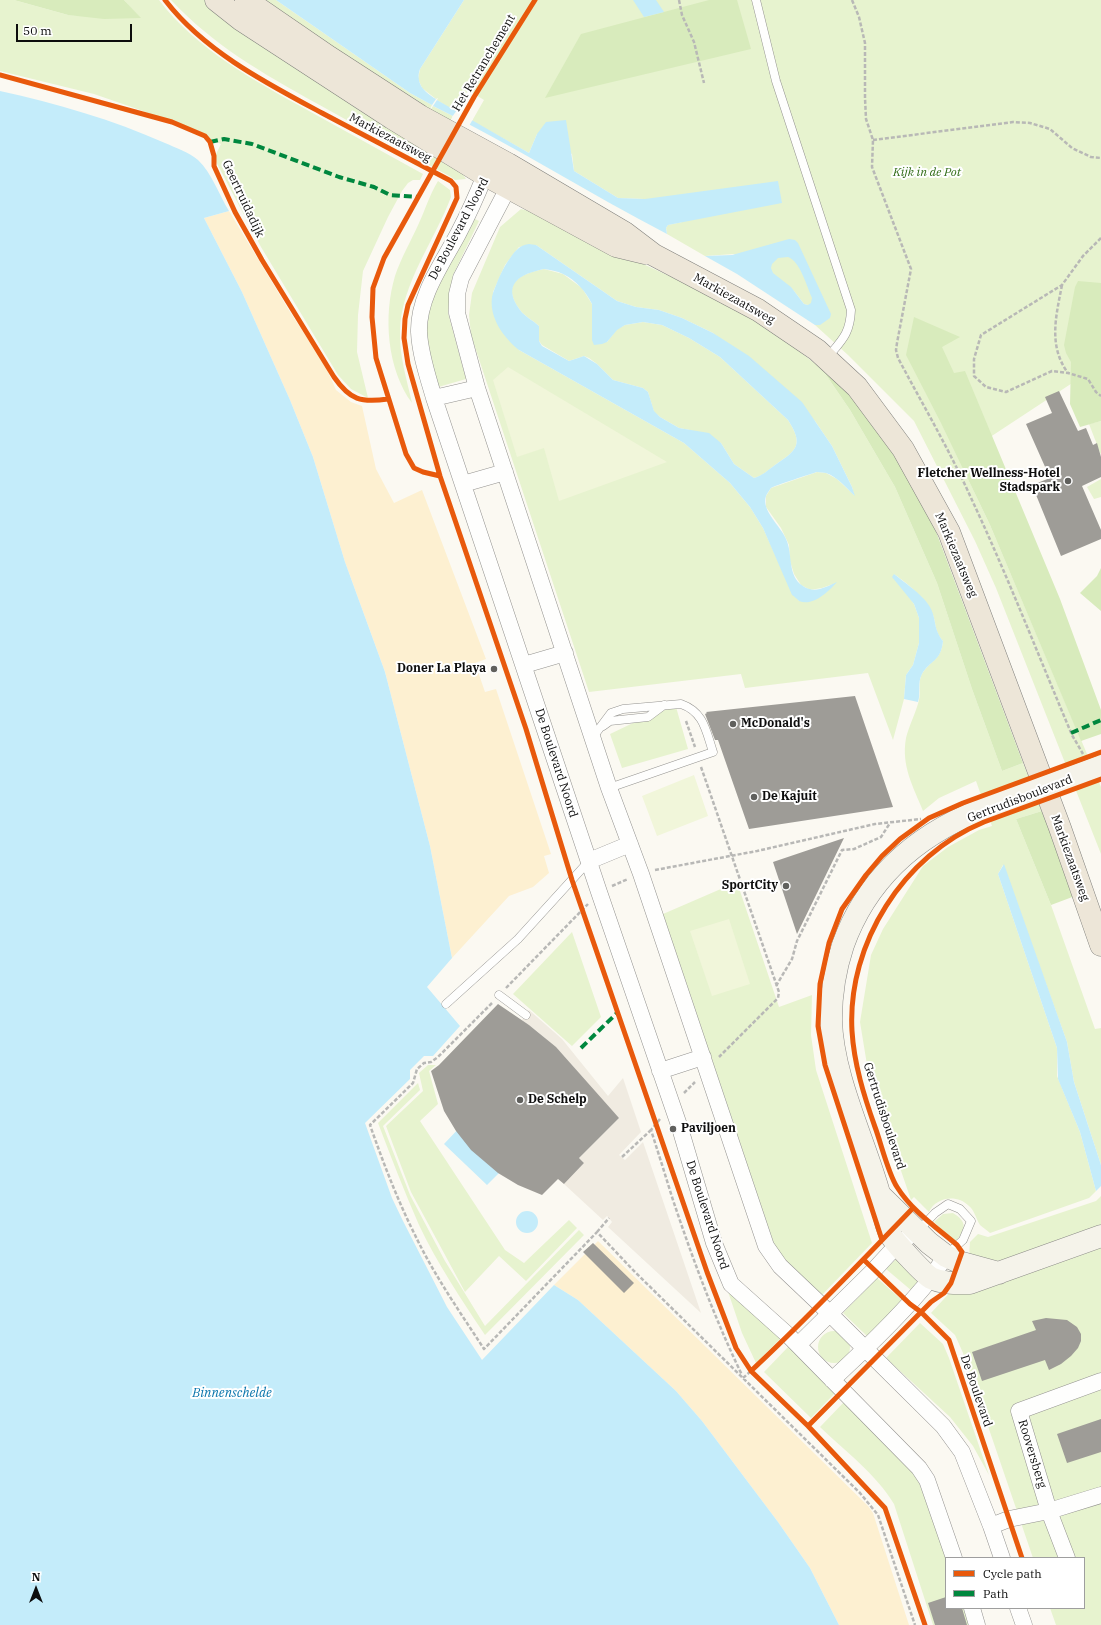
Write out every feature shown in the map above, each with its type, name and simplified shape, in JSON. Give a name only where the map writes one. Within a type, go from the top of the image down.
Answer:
[{"type":"main road","name":"Markiezaatsweg","points":[[216,0],[240,19],[392,118],[485,176],[616,246],[654,255]]},
{"type":"main road","name":"Markiezaatsweg","points":[[246,0],[329,57],[420,116],[508,164],[625,233],[654,255],[758,310],[817,350],[858,387],[903,449],[949,532],[1060,828],[1101,945]]},
{"type":"street","name":"De Boulevard Noord","points":[[794,1340],[731,1284],[714,1243],[680,1128],[434,398],[420,345],[419,330],[421,313],[425,298],[432,282],[475,200],[485,176],[508,164],[508,188],[461,278],[457,294],[456,314],[477,388],[565,653],[598,732],[610,788],[703,1057],[766,1246],[780,1266],[825,1309]]},
{"type":"street","points":[[434,398],[477,388]]},
{"type":"street","points":[[463,484],[505,472]]},
{"type":"street","points":[[524,665],[565,653]]},
{"type":"street","name":"Gertrudisboulevard","points":[[930,1278],[897,1245],[890,1233],[837,1064],[831,1020],[833,983],[843,946],[858,911],[881,878],[901,856],[940,828],[1090,761]]},
{"type":"street","points":[[589,861],[630,844]]},
{"type":"street","points":[[660,1071],[703,1057]]},
{"type":"street","name":"Gertrudisboulevard","points":[[879,1194],[929,1243],[946,1256],[959,1262],[999,1272]]},
{"type":"street","points":[[917,1231],[897,1245],[874,1270],[825,1309],[794,1340],[919,1468],[927,1480],[954,1557]]},
{"type":"street","points":[[930,1278],[951,1283],[970,1283],[1101,1236]]},
{"type":"street","points":[[832,1380],[865,1350],[910,1304],[946,1256]]},
{"type":"street","points":[[825,1309],[943,1426],[962,1452],[1002,1557]]},
{"type":"street","name":"Rooversberg","points":[[1066,1557],[1049,1511],[1019,1411],[1101,1381]]},
{"type":"street","points":[[991,1526],[1009,1519],[1049,1511],[1101,1494]]},
{"type":"street","points":[[972,1609],[978,1625]]},
{"type":"street","points":[[1018,1609],[1024,1625]]},
{"type":"lane","points":[[756,0],[776,81],[851,310],[850,323],[844,338],[826,358]]},
{"type":"lane","points":[[598,732],[611,713],[622,709],[681,704],[689,706],[703,720],[713,752],[610,788]]},
{"type":"lane","points":[[446,1004],[518,939],[589,861]]},
{"type":"lane","points":[[499,996],[526,1015]]},
{"type":"lane","points":[[917,1231],[935,1213],[948,1204],[960,1209],[971,1221],[963,1240],[946,1256]]},
{"type":"path","points":[[679,0],[682,14],[694,42],[704,83]]},
{"type":"path","points":[[852,0],[859,17],[865,43],[866,119],[873,140],[872,167],[911,269],[897,343],[896,350],[898,358],[973,500],[1071,733],[1090,761]]},
{"type":"path","points":[[873,140],[1013,122],[1030,123],[1050,129],[1072,148],[1091,157],[1101,158]]},
{"type":"path","points":[[1101,238],[1083,256],[1062,285],[981,335],[974,359],[974,376],[986,387],[1006,392],[1052,371],[1068,373],[1088,379],[1096,392],[1101,396]]},
{"type":"path","points":[[1062,285],[1056,318],[1055,340],[1057,353],[1061,364],[1068,373]]},
{"type":"path","points":[[918,827],[930,818]]},
{"type":"path","points":[[651,871],[758,851],[875,824],[922,819]]},
{"type":"path","points":[[776,986],[792,959],[797,941],[842,850],[854,849],[881,837],[891,822]]},
{"type":"path","points":[[572,880],[585,917]]},
{"type":"path","points":[[583,910],[438,1057],[431,1062],[424,1063],[417,1069],[413,1083],[370,1125],[398,1199],[415,1236],[437,1275],[484,1349],[609,1218]]},
{"type":"path","points":[[654,1116],[659,1131]]},
{"type":"path","points":[[622,1158],[651,1130]]},
{"type":"path","points":[[597,1232],[634,1271],[872,1507],[880,1522],[915,1625]]},
{"type":"path","points":[[733,1341],[740,1354]]},
{"type":"path","points":[[747,1365],[756,1376]]},
{"type":"path","points":[[743,1378],[756,1366]]},
{"type":"green space","points":[[0,0],[14,0],[68,15],[140,18],[124,0],[159,0],[174,18],[191,34],[228,63],[268,88],[423,174],[420,180],[413,180],[408,183],[402,191],[363,271],[358,315],[357,352],[368,398],[351,389],[338,375],[261,247],[214,158],[221,144],[143,111],[94,94],[0,71]]},
{"type":"green space","points":[[14,0],[124,0],[141,18],[104,19],[68,15]]},
{"type":"green space","points":[[171,0],[206,0],[460,170],[466,179],[455,180],[349,122],[257,69],[204,31]]},
{"type":"green space","points":[[254,0],[276,0],[410,93],[432,105],[430,109],[433,106],[453,116],[447,126]]},
{"type":"green space","name":"Kijk in de Pot","points":[[464,0],[1101,0],[1101,369],[1092,370],[972,449],[968,479],[990,525],[1101,787],[1101,854],[996,588],[975,541],[914,421],[848,355],[815,325],[820,325],[808,305],[804,304],[794,291],[734,254],[705,256],[667,234],[666,228],[668,225],[682,222],[644,199],[618,198],[574,171],[572,154],[537,134],[529,153],[472,121],[484,100],[468,90],[455,112],[437,100],[438,98],[436,99],[422,88],[418,79],[420,69]]},
{"type":"green space","points":[[709,0],[737,0],[751,49],[545,98],[581,34]]},
{"type":"green space","points":[[438,181],[450,190],[451,197],[412,279],[406,296],[400,331],[404,367],[412,403],[397,374],[392,358],[389,308],[391,292],[397,269]]},
{"type":"green space","points":[[521,209],[529,211],[667,275],[721,297],[777,334],[822,369],[850,410],[895,487],[937,583],[972,689],[1002,771],[1023,763],[1042,811],[1016,819],[1051,905],[1095,1029],[1101,1028],[1101,1165],[1074,1082],[1067,1042],[1003,865],[998,874],[1057,1048],[1057,1076],[1080,1132],[1096,1191],[1089,1198],[990,1233],[980,1225],[971,1208],[959,1200],[942,1200],[932,1207],[929,1212],[914,1197],[911,1200],[869,1077],[860,1022],[871,955],[883,929],[923,866],[948,847],[979,830],[992,826],[976,781],[939,798],[923,811],[909,776],[905,758],[906,738],[919,700],[920,679],[927,667],[940,653],[943,641],[937,631],[930,609],[916,592],[894,574],[914,604],[919,618],[919,643],[913,665],[906,675],[904,699],[893,740],[868,673],[745,688],[741,674],[589,692],[471,335],[469,315],[472,293],[500,227]],"holes":[[[536,245],[617,301],[636,307],[659,310],[682,318],[713,333],[815,421],[832,446],[852,487],[854,495],[837,479],[826,473],[817,472],[771,488],[766,496],[766,507],[781,528],[789,545],[790,561],[794,574],[801,585],[810,590],[836,583],[799,601],[763,528],[750,507],[730,483],[684,443],[519,350],[493,292],[505,265],[519,247]]]},
{"type":"green space","points":[[475,219],[479,221],[453,275],[448,313],[466,379],[435,388],[425,324],[430,306],[443,273]]},
{"type":"green space","points":[[544,269],[563,274],[582,288],[592,304],[592,340],[607,342],[617,329],[625,325],[643,322],[662,325],[689,338],[720,357],[788,420],[796,435],[797,441],[793,451],[765,473],[754,478],[734,464],[721,443],[690,430],[679,428],[660,417],[654,412],[648,392],[643,388],[613,380],[589,358],[584,356],[569,361],[542,345],[539,341],[539,326],[524,315],[520,310],[514,301],[512,286],[521,277]]},
{"type":"green space","points":[[1078,281],[1101,283],[1101,421],[1080,427],[1070,404],[1071,362],[1064,345],[1075,287]]},
{"type":"green space","points":[[914,317],[960,337],[942,347],[954,373],[965,371],[1060,599],[1101,710],[1101,734],[1081,741],[990,525],[941,423],[906,355]]},
{"type":"green space","points":[[508,367],[667,462],[559,501],[544,448],[517,457],[493,380]]},
{"type":"green space","points":[[822,369],[874,419],[926,505],[1023,763],[1002,771],[972,689],[937,583],[895,487],[850,410]]},
{"type":"green space","points":[[1101,421],[1101,455],[1089,424]]},
{"type":"green space","points":[[1101,479],[1101,497],[1094,499],[1087,487]]},
{"type":"green space","points":[[1101,568],[1101,611],[1080,593],[1097,576]]},
{"type":"green space","points":[[676,707],[688,749],[622,768],[610,734],[654,713]]},
{"type":"green space","points":[[694,775],[708,816],[657,836],[642,796]]},
{"type":"green space","points":[[1042,811],[1075,896],[1051,905],[1016,819]]},
{"type":"green space","points":[[737,882],[779,1007],[812,995],[811,1035],[816,1070],[872,1243],[821,1296],[776,1250],[663,914]]},
{"type":"green space","points":[[729,919],[750,984],[712,996],[690,931]]},
{"type":"green space","points":[[572,932],[601,1017],[572,1046],[513,994]]},
{"type":"green space","points":[[428,1065],[436,1065],[429,1071],[438,1104],[420,1121],[505,1250],[524,1263],[569,1220],[577,1228],[526,1281],[499,1256],[465,1292],[411,1192],[386,1126],[423,1091],[419,1073]]},
{"type":"green space","points":[[418,1083],[420,1090],[383,1126],[410,1195],[445,1261],[485,1326],[579,1230],[584,1235],[485,1335],[450,1281],[426,1239],[408,1200],[378,1123]]},
{"type":"green space","points":[[1101,1196],[1101,1225],[1002,1260],[987,1262],[969,1258],[970,1242],[978,1234],[988,1237],[1096,1201]]},
{"type":"green space","points":[[953,1213],[958,1216],[964,1226],[961,1234],[955,1242],[934,1222],[943,1214]]},
{"type":"green space","points":[[1101,1244],[1101,1625],[1056,1625],[1050,1609],[1085,1609],[1085,1557],[1033,1557],[963,1353],[955,1335],[931,1313],[954,1288]]},
{"type":"green space","points":[[896,1259],[923,1281],[912,1291],[886,1269]]},
{"type":"green space","points":[[719,1265],[781,1338],[756,1363],[742,1333]]},
{"type":"green space","points":[[877,1278],[903,1301],[868,1337],[843,1313]]},
{"type":"green space","points":[[920,1323],[943,1344],[989,1475],[973,1446],[950,1417],[886,1358]]},
{"type":"green space","points":[[834,1331],[840,1332],[847,1338],[850,1347],[849,1353],[843,1360],[834,1363],[828,1362],[821,1356],[818,1347],[819,1341],[825,1334]]},
{"type":"green space","points":[[789,1346],[836,1392],[811,1418],[764,1372]]},
{"type":"green space","points":[[845,1401],[915,1471],[946,1557],[945,1609],[965,1609],[971,1625],[933,1625],[894,1504],[887,1493],[860,1463],[820,1427]]},
{"type":"sand","points":[[229,211],[290,312],[325,365],[336,390],[351,402],[362,406],[376,469],[394,503],[422,490],[486,659],[475,663],[485,692],[496,689],[551,854],[544,856],[549,873],[533,887],[509,896],[452,958],[430,846],[385,672],[345,562],[313,457],[290,400],[242,292],[204,218]]},
{"type":"sand","points":[[598,1241],[868,1506],[873,1513],[909,1625],[839,1625],[810,1568],[778,1522],[702,1421],[676,1391],[578,1300],[554,1285]]},
{"type":"shaded area","points":[[529,1010],[562,1039],[608,1096],[623,1078],[641,1132],[619,1155],[625,1160],[643,1142],[701,1313],[608,1227],[612,1222],[607,1216],[603,1220],[564,1184],[584,1163],[579,1158],[619,1118],[601,1100],[564,1056],[538,1032],[522,1020]]},
{"type":"water","points":[[276,0],[464,0],[420,69],[419,79],[422,87],[436,99],[432,105],[410,93]]},
{"type":"water","points":[[633,0],[656,0],[664,12],[644,17]]},
{"type":"water","name":"Binnenschelde","points":[[0,91],[42,101],[105,120],[187,152],[203,165],[229,211],[204,218],[242,292],[290,400],[313,457],[345,562],[385,672],[430,846],[452,958],[427,987],[460,1026],[433,1056],[424,1056],[410,1070],[410,1079],[365,1123],[392,1198],[447,1307],[482,1360],[554,1285],[578,1300],[676,1391],[702,1421],[778,1522],[810,1568],[839,1625],[0,1625]]},
{"type":"water","points":[[437,100],[529,153],[537,134],[546,122],[566,120],[574,171],[618,198],[645,199],[778,181],[782,203],[668,225],[666,228],[667,234],[463,121],[433,106]]},
{"type":"water","points":[[789,239],[795,240],[798,243],[831,314],[830,318],[820,325],[815,325],[737,274],[705,256],[732,255]],"holes":[[[788,257],[792,259],[800,269],[812,298],[811,303],[808,305],[804,304],[791,287],[773,273],[771,268],[772,264],[778,258]]]},
{"type":"water","points":[[525,245],[536,245],[617,301],[636,307],[659,310],[682,318],[713,333],[749,356],[802,402],[832,446],[855,496],[834,477],[826,473],[817,472],[771,488],[766,496],[765,502],[769,513],[784,534],[788,545],[792,570],[798,582],[807,588],[816,590],[837,582],[830,590],[810,602],[799,601],[792,595],[763,528],[750,507],[730,483],[684,443],[519,350],[508,340],[495,320],[492,297],[498,280],[512,255]],"holes":[[[544,269],[561,273],[568,277],[584,291],[590,300],[592,304],[592,340],[594,345],[607,342],[617,330],[625,325],[643,322],[662,325],[689,338],[720,357],[788,420],[793,428],[797,441],[793,451],[765,473],[754,478],[734,464],[721,443],[709,433],[679,428],[660,417],[654,411],[648,392],[643,388],[613,380],[597,364],[584,356],[569,361],[542,346],[539,341],[539,326],[524,315],[512,293],[513,287],[521,277]]]},
{"type":"water","points":[[894,574],[914,590],[928,604],[933,614],[936,629],[943,641],[938,657],[925,669],[922,674],[919,684],[918,702],[904,699],[906,675],[913,665],[919,643],[919,618],[914,604],[892,577]]},
{"type":"water","points":[[1004,864],[1067,1042],[1074,1082],[1101,1165],[1101,1186],[1096,1191],[1080,1132],[1058,1079],[1057,1048],[998,874]]},
{"type":"water","points":[[462,1125],[503,1169],[487,1185],[444,1144]]},
{"type":"water","points":[[527,1211],[535,1214],[538,1222],[535,1230],[527,1233],[519,1230],[516,1222],[519,1214]]},
{"type":"pier","points":[[457,110],[473,119],[469,126],[452,117]]},
{"type":"building","name":"Fletcher Wellness-Hotel Stadspark","points":[[1059,391],[1078,431],[1086,428],[1093,445],[1097,443],[1101,457],[1101,477],[1082,486],[1101,530],[1101,539],[1061,556],[1032,485],[1050,478],[1026,424],[1052,413],[1045,397]]},
{"type":"building","points":[[855,696],[893,807],[749,829],[718,740],[715,740],[705,714],[707,713],[706,712]]},
{"type":"building","points":[[844,838],[797,934],[773,862]]},
{"type":"building","name":"De Schelp","points":[[498,1004],[529,1025],[556,1047],[619,1118],[579,1158],[584,1163],[564,1184],[558,1179],[542,1195],[518,1185],[498,1173],[471,1150],[456,1131],[444,1111],[431,1071],[439,1065]]},
{"type":"building","points":[[593,1243],[634,1283],[624,1293],[583,1252]]},
{"type":"building","points":[[1046,1318],[1067,1320],[1077,1327],[1081,1334],[1081,1341],[1078,1348],[1071,1356],[1061,1364],[1049,1370],[1045,1360],[982,1381],[972,1352],[1036,1330],[1032,1321]]},
{"type":"building","points":[[1101,1419],[1101,1452],[1067,1463],[1057,1434]]},
{"type":"building","points":[[945,1597],[945,1609],[962,1609],[967,1625],[935,1625],[928,1603]]},
{"type":"marked path","points":[[210,142],[224,139],[252,144],[339,177],[374,187],[390,195],[418,197]]},
{"type":"marked path","points":[[1071,733],[1101,720]]},
{"type":"marked path","points":[[581,1048],[618,1012]]},
{"type":"cycle path","points":[[165,0],[198,35],[258,78],[451,181],[456,187],[457,198],[408,305],[405,319],[404,338],[408,364],[440,476],[526,729],[572,880],[707,1272],[736,1348],[751,1371],[808,1426],[885,1508],[925,1625]]},
{"type":"cycle path","name":"Het Retranchement","points":[[440,476],[414,468],[406,454],[376,358],[372,317],[373,288],[384,258],[474,97],[535,0]]},
{"type":"cycle path","name":"Geertruidadijk","points":[[0,75],[172,122],[205,136],[210,142],[214,156],[214,166],[235,212],[262,260],[334,377],[345,391],[357,398],[363,400],[388,399]]},
{"type":"cycle path","points":[[882,1240],[825,1065],[818,1026],[820,984],[829,943],[842,909],[866,875],[882,856],[900,839],[929,818],[963,803],[1101,752]]},
{"type":"cycle path","points":[[808,1426],[931,1302],[944,1293],[951,1283],[962,1252],[957,1245],[917,1211],[897,1187],[888,1166],[863,1092],[853,1043],[853,998],[859,966],[870,935],[886,906],[906,879],[929,856],[955,837],[984,822],[1101,779]]},
{"type":"cycle path","points":[[751,1371],[813,1311],[913,1208]]},
{"type":"cycle path","name":"De Boulevard","points":[[864,1260],[949,1340],[1022,1557]]},
{"type":"place","name":"Fletcher Wellness-Hotel Stadspark","points":[[1068,481]]},
{"type":"place","name":"Doner La Playa","points":[[494,669]]},
{"type":"place","name":"McDonald's","points":[[733,724]]},
{"type":"place","name":"De Kajuit","points":[[754,797]]},
{"type":"place","name":"SportCity","points":[[786,886]]},
{"type":"place","name":"De Schelp","points":[[520,1100]]},
{"type":"place","name":"Paviljoen","points":[[673,1129]]}]
